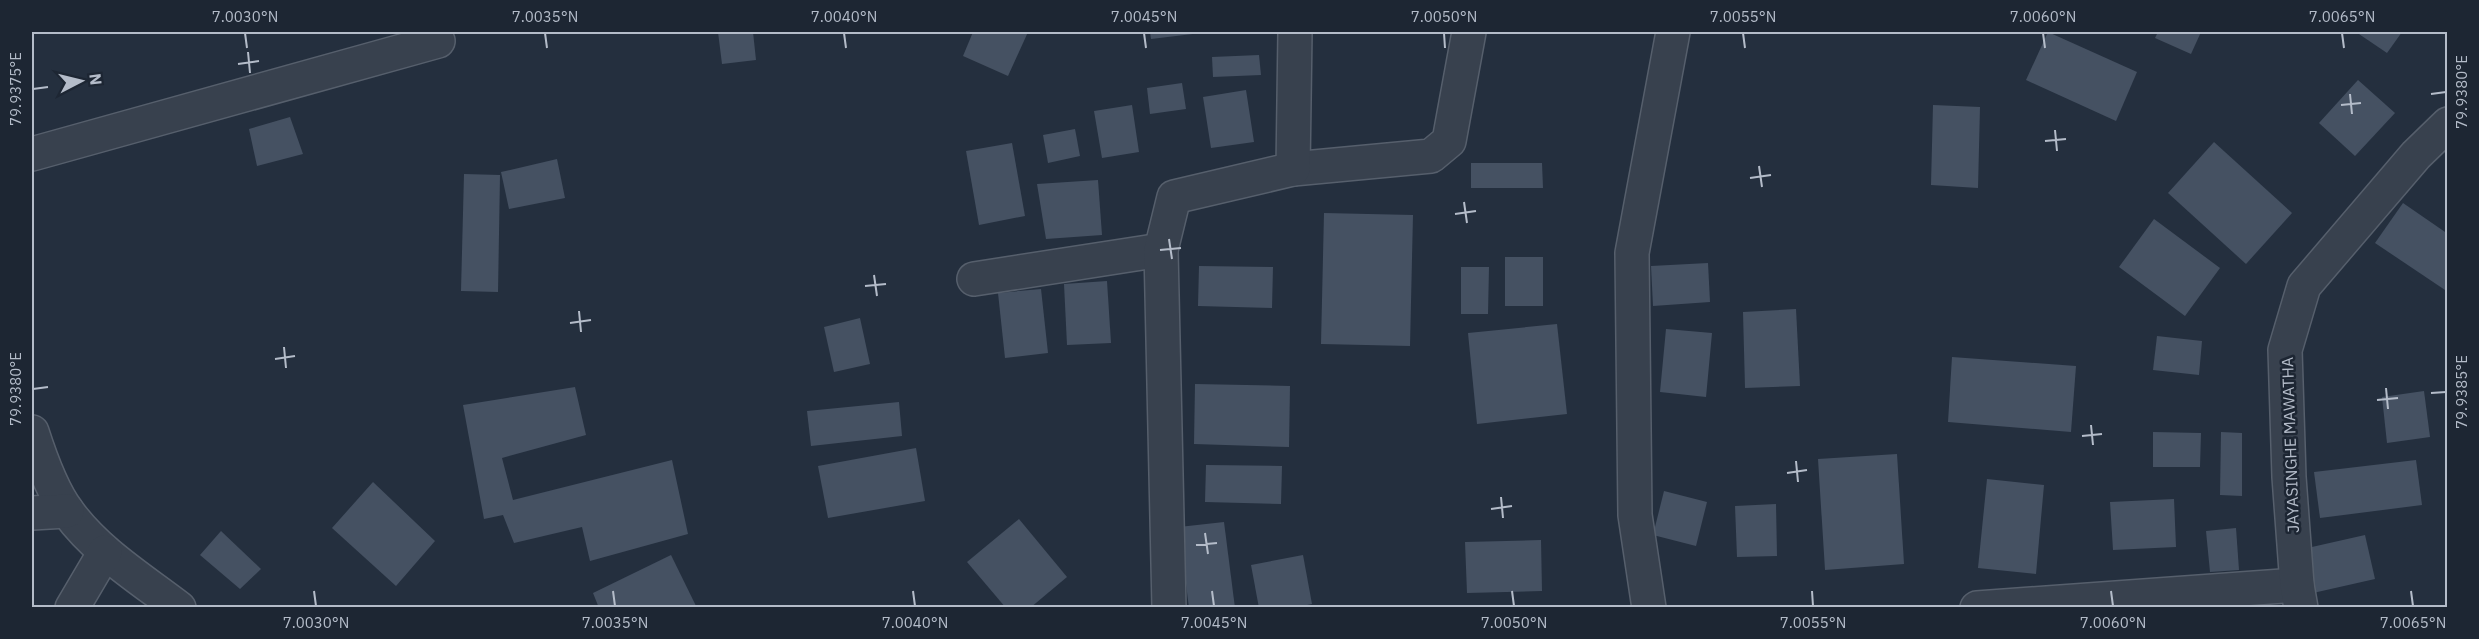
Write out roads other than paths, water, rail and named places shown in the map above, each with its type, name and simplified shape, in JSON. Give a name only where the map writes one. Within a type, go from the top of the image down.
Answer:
[{"type":"street","points":[[1293,169],[1294,32]]},
{"type":"street","points":[[1169,608],[1161,250],[1174,197],[1293,169],[1431,156],[1449,141],[1469,32]]},
{"type":"street","points":[[1649,608],[1635,515],[1632,253],[1667,33]]},
{"type":"street","points":[[32,154],[438,41]]},
{"type":"street","name":"JAYASINGHE MAWATHA","points":[[2299,596],[2289,477],[2285,350],[2304,286],[2416,155],[2448,123]]},
{"type":"street","points":[[974,279],[1161,250]]},
{"type":"street","points":[[32,432],[40,458],[67,511],[105,552],[179,608]]},
{"type":"street","points":[[32,513],[67,511]]},
{"type":"street","points":[[72,608],[105,552]]},
{"type":"street","points":[[1977,608],[2299,596]]}]
